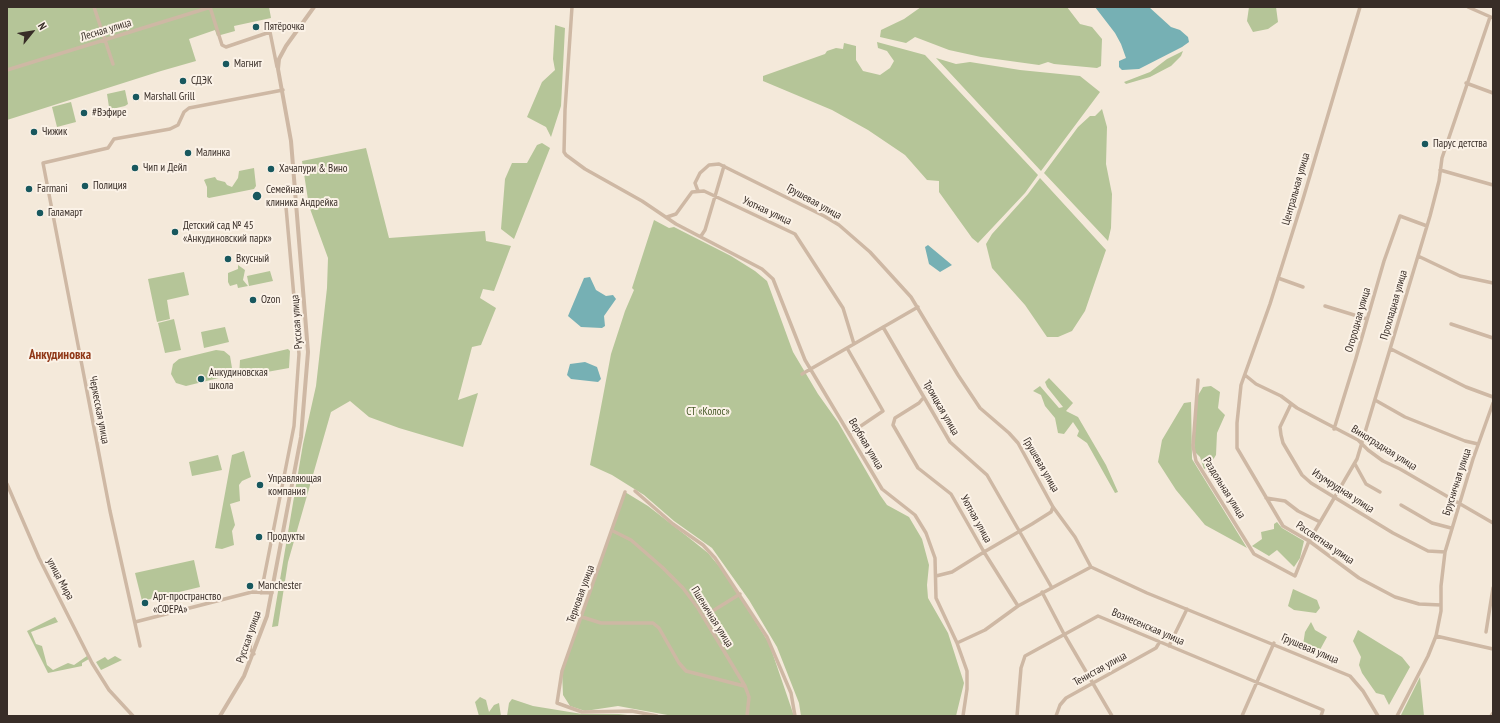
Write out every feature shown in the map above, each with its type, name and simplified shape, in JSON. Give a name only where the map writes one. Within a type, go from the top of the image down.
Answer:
[{"type":"street","points":[[94,7],[113,64]]},
{"type":"street","points":[[211,7],[222,45],[226,47],[270,32],[278,69]]},
{"type":"street","name":"Лесная улица","points":[[7,70],[211,7]]},
{"type":"street","points":[[278,69],[279,59],[286,46],[314,7]]},
{"type":"street","name":"Вербная улица","points":[[572,7],[564,152],[568,158],[585,170],[642,201],[676,224],[701,236],[768,274],[776,286],[806,360],[882,489],[915,515],[922,525],[935,558],[936,576],[934,581],[936,598],[965,662],[968,680],[963,716]]},
{"type":"street","name":"Центральная улица","points":[[1245,376],[1278,278],[1360,7]]},
{"type":"street","points":[[1468,7],[1492,17],[1466,83],[1442,158],[1440,170],[1493,185]]},
{"type":"street","name":"Русская улица","points":[[220,716],[244,676],[254,654],[266,616],[272,593],[301,437],[308,352],[291,141],[278,69]]},
{"type":"street","points":[[1466,83],[1493,93]]},
{"type":"street","name":"Черкесская улица","points":[[140,646],[110,511],[43,163],[108,148],[114,138],[170,129],[178,125],[184,112],[190,108],[283,90]]},
{"type":"street","points":[[667,217],[676,214],[692,192],[698,191],[695,183],[700,173],[709,165],[719,164],[724,166],[705,230],[701,236]]},
{"type":"street","name":"Грушевая улица","points":[[724,166],[824,216],[839,225],[870,252],[918,307],[958,375],[980,408],[1010,433],[1018,443],[1053,507],[1075,537],[1091,567],[1187,609],[1350,676],[1363,691],[1378,716]]},
{"type":"street","name":"Прохладная улица","points":[[1295,576],[1309,541],[1355,464],[1427,226],[1439,181],[1440,170]]},
{"type":"street","name":"Уютная улица","points":[[698,191],[704,191],[795,234],[845,311],[854,344]]},
{"type":"street","points":[[261,593],[294,426],[299,354],[286,207]]},
{"type":"street","name":"Огородная улица","points":[[1334,429],[1384,261],[1400,216],[1427,226]]},
{"type":"street","points":[[1418,256],[1460,276],[1493,283]]},
{"type":"street","points":[[1278,278],[1303,287]]},
{"type":"street","points":[[1325,306],[1367,319]]},
{"type":"street","points":[[802,374],[918,307]]},
{"type":"street","points":[[1451,324],[1493,338]]},
{"type":"street","name":"Троицкая улица","points":[[883,327],[950,442],[987,475],[1052,588]]},
{"type":"street","points":[[847,348],[883,411],[849,434]]},
{"type":"street","points":[[1391,349],[1466,387],[1493,397]]},
{"type":"street","name":"Виноградная улица","points":[[1245,376],[1256,384],[1281,396],[1291,404],[1334,429],[1358,440],[1383,461],[1400,469],[1493,523]]},
{"type":"street","name":"Рассветная улица","points":[[1245,376],[1240,391],[1237,448],[1283,526],[1309,541],[1359,578],[1395,597],[1419,604],[1441,605]]},
{"type":"street","name":"Раздольная улица","points":[[1198,380],[1193,446],[1196,461],[1254,554],[1295,576]]},
{"type":"street","name":"Уютная улица","points":[[924,397],[919,403],[895,418],[893,423],[918,468],[951,494],[984,552],[1018,606]]},
{"type":"street","points":[[1375,400],[1405,417],[1465,441],[1478,444]]},
{"type":"street","name":"Брусничная улица","points":[[1397,716],[1428,656],[1436,636],[1441,605],[1442,568],[1445,552],[1451,528],[1478,444],[1493,403]]},
{"type":"street","name":"Изумрудная улица","points":[[1291,404],[1280,427],[1283,443],[1302,474],[1311,483],[1334,498],[1428,551],[1445,552]]},
{"type":"street","points":[[1355,464],[1366,484],[1380,492]]},
{"type":"street","name":"улица Мира","points":[[7,484],[39,558],[102,680],[132,716]]},
{"type":"street","points":[[635,491],[673,524],[703,544],[715,558],[767,637],[791,693],[795,716]]},
{"type":"street","name":"Терновая улица","points":[[625,492],[613,531],[562,671],[558,704],[589,712],[632,711],[657,716]]},
{"type":"street","points":[[1266,498],[1286,501],[1298,511],[1320,522]]},
{"type":"street","points":[[1401,505],[1432,523],[1451,528]]},
{"type":"street","points":[[936,576],[952,572],[1049,513],[1053,507]]},
{"type":"street","name":"Пшеничная улица","points":[[613,531],[631,540],[683,588],[703,616],[745,686],[749,697],[747,716]]},
{"type":"street","points":[[957,643],[985,630],[1018,606],[1042,592],[1065,583],[1091,567]]},
{"type":"street","points":[[1486,632],[1493,588]]},
{"type":"street","points":[[135,622],[252,592],[272,593]]},
{"type":"street","points":[[1042,592],[1064,634],[1112,716]]},
{"type":"street","points":[[703,616],[740,594]]},
{"type":"street","points":[[1169,646],[1187,609]]},
{"type":"street","name":"Вознесенская улица","points":[[1017,716],[1021,668],[1025,656],[1098,616],[1159,643],[1323,710],[1321,716]]},
{"type":"street","points":[[582,617],[601,623],[653,623],[659,628],[679,663],[686,672],[745,686]]},
{"type":"street","points":[[252,630],[250,649],[254,654]]},
{"type":"street","points":[[1436,636],[1493,649]]},
{"type":"street","name":"Тенистая улица","points":[[1056,716],[1060,705],[1066,698],[1156,648],[1159,643]]},
{"type":"street","points":[[1242,716],[1274,644]]},
{"type":"green space","points":[[7,7],[269,7],[271,18],[234,26],[235,31],[217,36],[215,30],[189,39],[196,61],[7,120]]},
{"type":"green space","points":[[921,7],[1067,7],[1080,24],[1092,27],[1102,39],[1101,66],[1097,68],[1054,64],[1048,62],[1039,65],[981,57],[949,50],[915,37],[906,43],[880,37],[881,30],[904,19]]},
{"type":"green space","points":[[1249,7],[1276,7],[1278,22],[1268,29],[1253,32],[1247,21]]},
{"type":"green space","points":[[555,25],[565,28],[561,106],[551,137],[546,127],[527,117],[542,82],[555,70],[553,59]]},
{"type":"green space","points":[[877,42],[925,55],[1038,175],[1025,193],[978,243],[972,238],[939,192],[939,181],[927,180],[905,155],[868,130],[832,110],[763,81],[763,76],[825,54],[827,51],[836,48],[843,49],[844,43],[856,46],[856,60],[863,71],[880,75],[890,68],[894,61],[887,51],[878,48]]},
{"type":"green space","points":[[1183,51],[1181,56],[1171,66],[1150,77],[1126,84],[1124,82],[1150,72],[1167,59]]},
{"type":"green space","points":[[936,58],[956,64],[970,62],[1020,70],[1080,76],[1100,92],[1041,171]]},
{"type":"green space","points":[[125,90],[128,104],[112,109],[109,107],[107,94]]},
{"type":"green space","points":[[71,102],[76,122],[57,127],[52,107]]},
{"type":"green space","points":[[1102,109],[1107,127],[1106,164],[1112,194],[1111,228],[1108,241],[1044,173],[1078,127],[1090,116],[1095,116]]},
{"type":"green space","points":[[542,143],[550,148],[514,239],[501,229],[505,179],[512,163],[527,163],[537,145]]},
{"type":"green space","points":[[366,148],[389,238],[485,231],[486,241],[511,246],[494,291],[483,289],[480,298],[496,308],[481,345],[472,347],[458,400],[478,393],[463,447],[399,428],[369,417],[350,401],[331,412],[288,562],[278,626],[272,627],[303,444],[316,386],[327,288],[328,258],[309,206],[302,161]]},
{"type":"green space","points":[[254,168],[256,186],[254,189],[209,198],[207,197],[207,187],[204,180],[215,177],[217,180],[225,182],[227,185],[232,187],[238,178],[239,171]]},
{"type":"green space","points":[[1040,178],[1106,250],[1085,311],[1072,331],[1058,337],[1047,337],[1025,305],[992,268],[986,244],[992,234],[1028,194]]},
{"type":"green space","name":"СТ «Колос»","points":[[654,220],[669,228],[674,227],[731,256],[755,271],[767,281],[793,352],[818,394],[838,422],[887,505],[909,517],[922,539],[929,565],[927,585],[928,598],[948,633],[964,683],[956,716],[801,716],[799,703],[777,647],[749,600],[712,548],[674,521],[644,495],[612,475],[590,465],[611,354],[625,311],[634,290],[632,288]]},
{"type":"green space","points":[[238,265],[245,270],[243,280],[248,286],[238,288],[237,284],[230,286],[228,282],[228,273],[238,269]]},
{"type":"green space","points":[[270,271],[273,281],[249,286],[247,276]]},
{"type":"green space","points":[[184,272],[189,295],[167,300],[170,319],[157,322],[148,279]]},
{"type":"green space","points":[[174,319],[181,350],[165,353],[158,323]]},
{"type":"green space","points":[[225,327],[229,342],[204,348],[201,332]]},
{"type":"green space","points":[[288,349],[290,351],[289,368],[239,377],[240,360]]},
{"type":"green space","points":[[216,350],[224,351],[230,356],[232,368],[227,376],[186,386],[176,383],[171,374],[173,364],[179,359]]},
{"type":"green space","points":[[1049,378],[1073,403],[1066,411],[1078,417],[1106,465],[1118,492],[1115,493],[1087,443],[1077,436],[1079,431],[1073,422],[1064,434],[1058,433],[1055,418],[1045,406],[1041,395],[1033,391],[1040,386],[1059,408],[1063,407],[1047,387],[1045,382]]},
{"type":"green space","points":[[1211,386],[1220,392],[1218,408],[1225,415],[1217,433],[1216,455],[1209,466],[1204,469],[1200,457],[1194,451],[1197,397],[1203,387]]},
{"type":"green space","points":[[1191,402],[1192,459],[1247,548],[1205,525],[1176,490],[1158,462],[1162,440],[1184,403]]},
{"type":"green space","points":[[244,451],[251,477],[242,481],[239,485],[240,501],[230,504],[235,525],[232,531],[234,545],[222,549],[215,548],[232,455]]},
{"type":"green space","points":[[218,455],[222,470],[192,476],[189,462]]},
{"type":"green space","points":[[625,492],[648,506],[708,553],[724,572],[769,643],[794,716],[673,716],[618,706],[585,711],[570,706],[563,695],[562,671]]},
{"type":"green space","points":[[1277,522],[1282,528],[1304,541],[1300,558],[1294,567],[1277,550],[1269,556],[1252,546],[1262,539],[1261,532],[1274,529],[1274,524]]},
{"type":"green space","points":[[194,560],[200,587],[142,601],[135,573]]},
{"type":"green space","points":[[1293,589],[1317,600],[1320,608],[1316,613],[1294,610],[1288,606]]},
{"type":"green space","points":[[55,617],[58,622],[31,632],[36,644],[42,646],[47,665],[53,670],[68,663],[74,665],[87,656],[89,659],[82,663],[82,666],[48,673],[27,631]]},
{"type":"green space","points":[[1311,622],[1315,630],[1327,637],[1316,657],[1303,645],[1305,632]]},
{"type":"green space","points":[[1358,630],[1402,657],[1410,667],[1389,705],[1384,695],[1376,693],[1362,673],[1359,665],[1361,657],[1353,641]]},
{"type":"green space","points":[[115,656],[122,660],[101,670],[96,662],[105,657],[108,660]]},
{"type":"green space","points":[[1420,677],[1424,716],[1401,716],[1401,715]]},
{"type":"green space","points":[[480,697],[486,700],[489,712],[494,705],[499,703],[501,716],[479,716],[475,702]]},
{"type":"green space","points":[[512,699],[533,706],[582,714],[619,714],[636,716],[507,716],[509,703]]},
{"type":"water","points":[[1095,7],[1149,7],[1171,27],[1180,30],[1188,37],[1189,42],[1139,69],[1122,70],[1119,67],[1119,61],[1126,58],[1121,44],[1115,33]]},
{"type":"water","points":[[928,245],[952,265],[940,272],[929,264],[925,247]]},
{"type":"water","points":[[590,277],[596,290],[606,296],[613,295],[616,299],[604,316],[605,326],[602,328],[581,327],[568,316],[584,278]]},
{"type":"water","points":[[585,362],[597,367],[601,379],[598,382],[571,379],[567,375],[570,364]]},
{"type":"place","name":"Пятёрочка","points":[[256,27]]},
{"type":"place","name":"Магнит","points":[[226,64]]},
{"type":"place","name":"СДЭК","points":[[183,81]]},
{"type":"place","name":"Marshall Grill","points":[[136,97]]},
{"type":"place","name":"#Вэфире","points":[[84,113]]},
{"type":"place","name":"Чижик","points":[[34,132]]},
{"type":"place","name":"Парус детства","points":[[1425,144]]},
{"type":"place","name":"Малинка","points":[[188,153]]},
{"type":"place","name":"Чип и Дейл","points":[[135,168]]},
{"type":"place","name":"Хачапури & Вино","points":[[271,169]]},
{"type":"place","name":"Полиция","points":[[85,186]]},
{"type":"place","name":"Farmani","points":[[29,189]]},
{"type":"place","name":"Семейная клиника Андрейка","points":[[257,196]]},
{"type":"place","name":"Галамарт","points":[[40,213]]},
{"type":"place","name":"Детский сад № 45 «Анкудиновский парк»","points":[[175,232]]},
{"type":"place","name":"Вкусный","points":[[228,259]]},
{"type":"place","name":"Ozon","points":[[253,300]]},
{"type":"place","name":"Анкудиновская школа","points":[[201,379]]},
{"type":"place","name":"Управляющая компания","points":[[260,485]]},
{"type":"place","name":"Продукты","points":[[259,537]]},
{"type":"place","name":"Manchester","points":[[250,586]]},
{"type":"place","name":"Арт-пространство «СФЕРА»","points":[[145,603]]},
{"type":"district","name":"Анкудиновка","points":[[60,355]]}]
